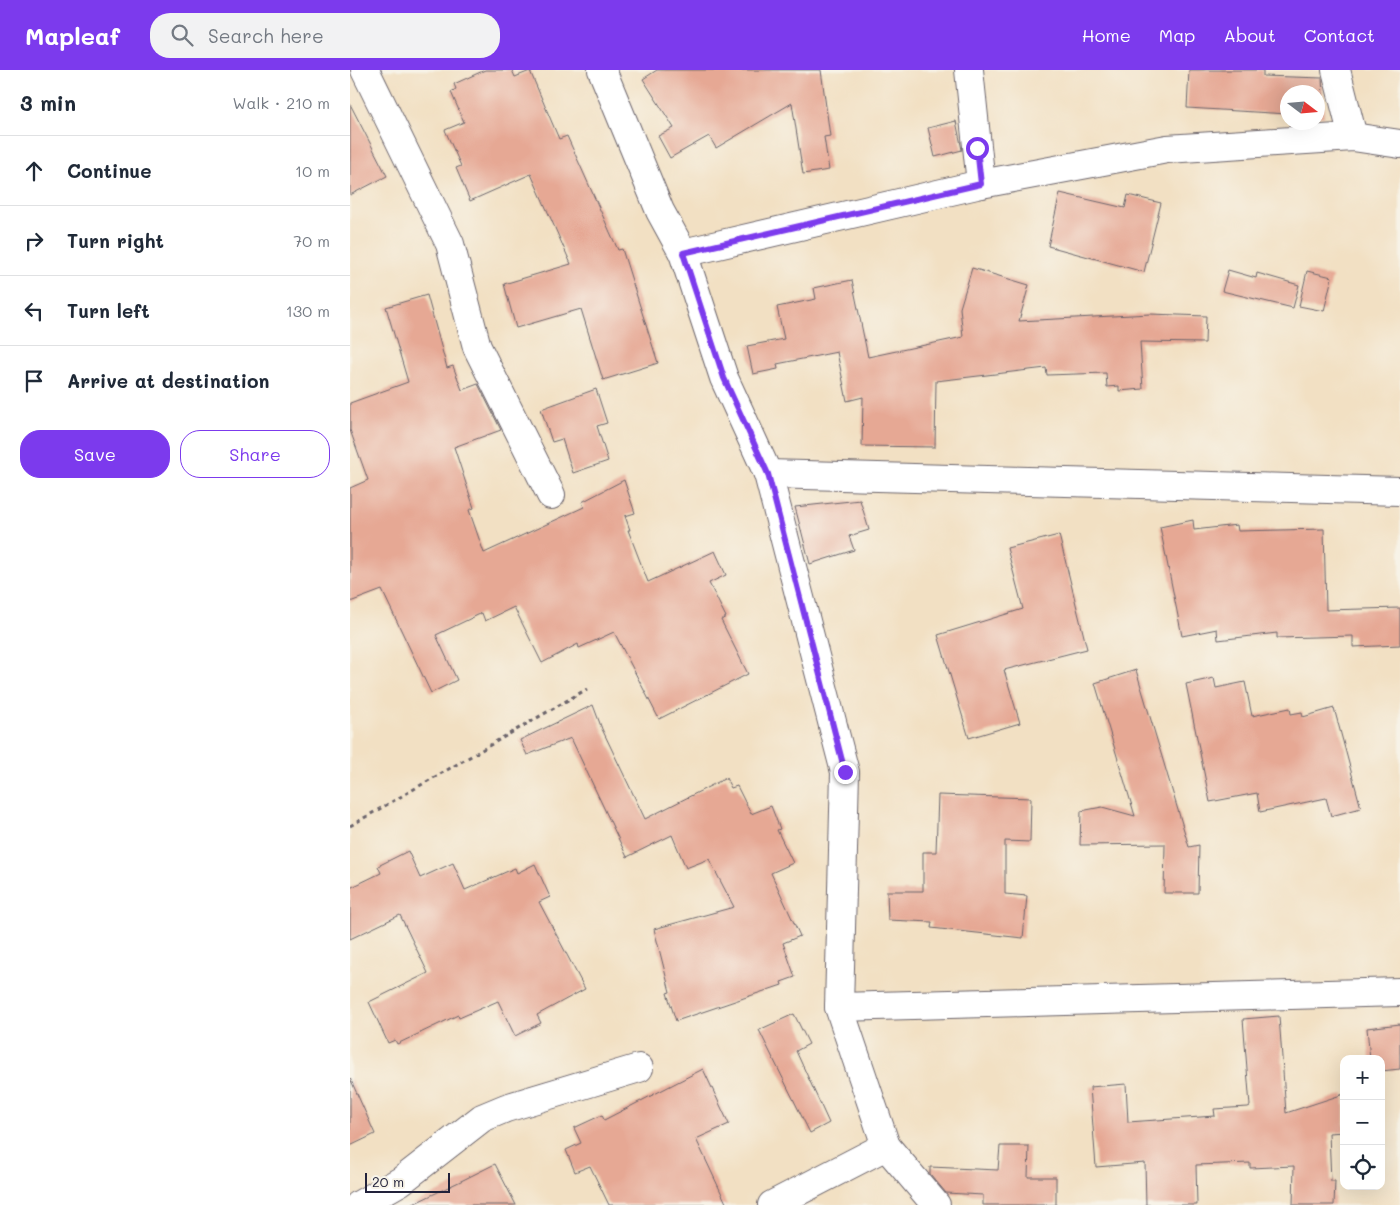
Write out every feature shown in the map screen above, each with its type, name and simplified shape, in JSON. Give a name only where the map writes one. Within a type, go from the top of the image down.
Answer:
[{"type":"street","points":[[365,70],[450,244],[477,348],[551,495]]},
{"type":"street","points":[[602,70],[660,211],[683,253],[724,378],[768,474],[845,772],[839,1007],[886,1146],[936,1205]]},
{"type":"street","points":[[969,70],[981,184]]},
{"type":"street","points":[[1336,70],[1353,137]]},
{"type":"street","points":[[683,253],[981,184],[1166,149],[1353,137],[1400,144]]},
{"type":"street","points":[[768,474],[1400,491]]},
{"type":"street","points":[[839,1007],[1400,992]]},
{"type":"street","points":[[359,1205],[401,1181],[482,1118],[506,1108],[639,1068]]},
{"type":"street","points":[[772,1205],[886,1146]]},
{"type":"path","points":[[350,826],[587,689]]},
{"type":"building","points":[[485,70],[512,70],[515,77],[530,71],[559,139],[567,136],[618,250],[622,249],[658,363],[603,380],[581,309],[516,328],[504,284],[571,264],[531,174],[470,201],[456,168],[461,166],[445,130],[464,122],[451,92],[456,89],[454,84]]},
{"type":"building","points":[[657,70],[821,70],[830,136],[824,137],[829,170],[803,174],[792,103],[716,148],[709,136],[670,158],[658,136],[674,128],[643,79]]},
{"type":"building","points":[[1189,70],[1263,70],[1263,76],[1322,78],[1322,85],[1280,85],[1280,114],[1187,108]]},
{"type":"building","points":[[350,104],[387,176],[350,195]]},
{"type":"building","points":[[956,121],[962,150],[935,157],[928,128]]},
{"type":"building","points":[[1060,193],[1125,208],[1128,195],[1161,203],[1144,272],[1048,246]]},
{"type":"building","points":[[972,268],[1029,285],[1019,321],[1150,314],[1206,316],[1205,343],[1140,342],[1143,389],[1119,391],[1119,386],[1107,387],[1106,373],[1047,375],[1046,368],[936,381],[935,447],[862,446],[863,397],[847,401],[837,352],[777,364],[778,369],[753,374],[747,346],[784,339],[777,307],[816,299],[814,288],[852,280],[868,357],[963,337],[960,308]]},
{"type":"building","points":[[1228,270],[1256,278],[1257,273],[1299,285],[1293,308],[1222,291]]},
{"type":"building","points":[[1307,271],[1332,277],[1324,311],[1299,306]]},
{"type":"building","points":[[427,295],[447,368],[453,366],[462,390],[478,384],[501,430],[454,447],[474,508],[469,510],[484,553],[584,507],[582,502],[624,480],[635,513],[625,516],[630,530],[628,530],[648,582],[715,551],[726,575],[709,583],[726,617],[721,620],[748,674],[659,719],[614,632],[579,648],[578,644],[542,663],[514,607],[485,621],[482,613],[436,635],[457,680],[431,693],[382,590],[350,602],[350,488],[368,480],[350,430],[350,403],[408,382],[386,307]]},
{"type":"building","points":[[596,389],[607,423],[597,426],[608,461],[573,473],[562,439],[552,442],[541,409]]},
{"type":"building","points":[[860,500],[869,530],[849,536],[854,550],[810,564],[795,507]]},
{"type":"building","points":[[1193,520],[1194,530],[1237,525],[1238,531],[1324,529],[1326,610],[1400,608],[1400,645],[1353,647],[1353,636],[1277,638],[1277,633],[1218,640],[1217,629],[1182,636],[1160,527]]},
{"type":"building","points":[[1059,535],[1087,649],[1004,670],[1020,723],[969,738],[938,635],[1023,609],[1007,548]]},
{"type":"building","points":[[1136,670],[1189,847],[1199,845],[1198,893],[1164,893],[1165,844],[1080,845],[1081,811],[1102,807],[1135,816],[1095,683]]},
{"type":"building","points":[[1214,678],[1216,688],[1245,682],[1252,716],[1290,708],[1291,714],[1302,712],[1303,717],[1334,708],[1361,808],[1331,816],[1326,798],[1260,812],[1257,793],[1210,802],[1186,684]]},
{"type":"building","points":[[593,705],[602,729],[645,819],[726,778],[731,788],[737,786],[751,814],[771,806],[780,829],[777,830],[793,863],[771,873],[800,936],[783,943],[795,977],[781,982],[782,985],[676,1021],[667,993],[670,992],[654,929],[734,907],[709,859],[686,868],[672,835],[627,857],[571,738],[527,755],[520,740]]},
{"type":"building","points":[[938,795],[1031,798],[1030,842],[1005,841],[1005,894],[1027,896],[1023,938],[931,928],[932,922],[888,920],[887,891],[923,891],[923,852],[936,852]]},
{"type":"building","points":[[408,851],[420,878],[453,863],[465,890],[515,868],[517,873],[535,864],[550,897],[539,902],[585,989],[537,1015],[541,1023],[515,1036],[498,1001],[459,1018],[458,1015],[397,1044],[395,1040],[388,1043],[369,1002],[428,973],[400,915],[350,939],[350,888],[381,873],[378,866]]},
{"type":"building","points":[[794,1014],[809,1044],[796,1051],[829,1123],[810,1133],[759,1030]]},
{"type":"building","points":[[1279,1016],[1286,1113],[1340,1095],[1340,1132],[1329,1133],[1331,1181],[1335,1181],[1334,1205],[1293,1205],[1294,1166],[1250,1168],[1250,1163],[1196,1165],[1197,1205],[1146,1205],[1145,1163],[1096,1167],[1090,1087],[1126,1084],[1128,1122],[1215,1116],[1214,1109],[1248,1107],[1250,1106],[1243,1019]]},
{"type":"building","points":[[1400,1024],[1400,1069],[1385,1071],[1385,1055],[1370,1055],[1367,1028]]},
{"type":"building","points":[[703,1069],[729,1124],[696,1139],[727,1205],[609,1205],[590,1166],[575,1172],[566,1150],[581,1143],[574,1128],[602,1115],[604,1120]]},
{"type":"building","points":[[350,1078],[375,1134],[350,1146]]},
{"type":"building","points":[[1000,1146],[1029,1146],[1028,1177],[1056,1177],[1056,1205],[983,1205],[983,1195],[946,1193],[930,1174],[930,1167],[998,1170]]},
{"type":"building","points":[[495,1164],[516,1205],[411,1205],[463,1180]]},
{"type":"route","points":[[845,772],[768,474],[724,378],[683,253],[981,184],[977,148]]}]
